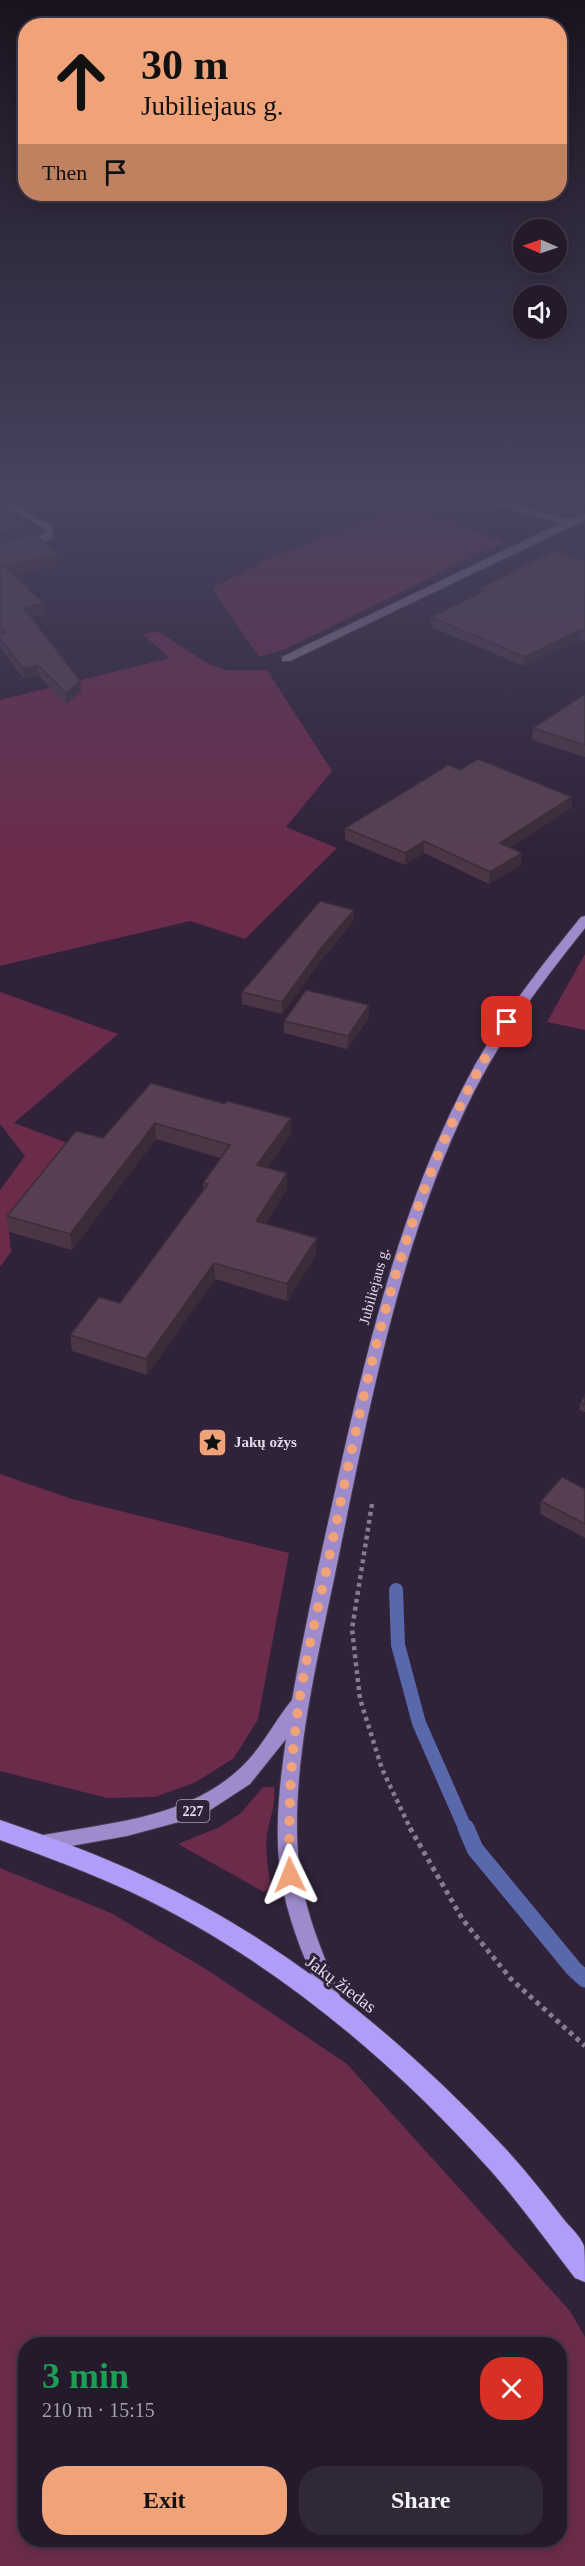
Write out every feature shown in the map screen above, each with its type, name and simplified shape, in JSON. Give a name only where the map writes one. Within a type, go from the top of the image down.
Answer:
[{"type":"highway","name":"Jakų žiedas","points":[[0,1830],[43,1843],[153,1891],[248,1945],[334,2006],[416,2076],[500,2162],[585,2268]]},
{"type":"main road","name":"Jubiliejaus g.","points":[[299,1703],[375,1351],[404,1244],[444,1140],[475,1077],[513,1012],[563,944],[585,920]]},
{"type":"main road","name":"227","points":[[43,1843],[128,1828],[194,1810],[243,1778],[273,1744],[299,1703]]},
{"type":"main road","name":"227","points":[[299,1703],[289,1800],[290,1875],[302,1920],[334,2006]]},
{"type":"street","points":[[286,659],[382,613]]},
{"type":"path","points":[[343,1493],[373,1498],[352,1629],[360,1699],[382,1769],[417,1842],[463,1920],[511,1978],[585,2046]]},
{"type":"shaded area","points":[[229,613],[359,613],[285,649],[259,657]]},
{"type":"shaded area","points":[[161,633],[210,665],[227,670],[267,670],[332,771],[286,827],[337,848],[245,939],[190,921],[0,966],[0,700],[170,658],[142,634]]},
{"type":"shaded area","points":[[585,954],[585,1030],[547,1022]]},
{"type":"shaded area","points":[[0,992],[118,1034],[14,1123],[78,1147],[9,1232],[11,1252],[0,1267],[0,1190],[25,1156],[0,1124]]},
{"type":"shaded area","points":[[0,1474],[72,1499],[289,1553],[258,1719],[234,1758],[196,1782],[155,1797],[107,1798],[0,1771]]},
{"type":"shaded area","points":[[263,1787],[274,1787],[266,1841],[271,1887],[264,1892],[178,1844],[220,1827],[241,1813]]},
{"type":"shaded area","points":[[0,1868],[111,1913],[209,1971],[347,2064],[570,2311],[585,2337],[585,2566],[0,2566]]},
{"type":"building","points":[[0,613],[28,613],[80,681],[66,693],[38,665],[23,668],[0,638],[0,634],[6,633],[0,627]]},
{"type":"building","points":[[440,613],[585,613],[585,631],[580,630],[525,657],[431,617]]},
{"type":"building","points":[[585,694],[585,745],[533,728]]},
{"type":"building","points":[[478,759],[572,797],[500,843],[522,853],[490,872],[424,841],[405,853],[345,828],[448,765],[460,770]]},
{"type":"building","points":[[320,901],[354,910],[322,947],[282,1002],[242,992]]},
{"type":"building","points":[[306,990],[369,1005],[348,1036],[284,1021]]},
{"type":"building","points":[[151,1083],[225,1104],[227,1101],[291,1118],[257,1165],[287,1173],[256,1221],[317,1238],[287,1284],[214,1263],[146,1359],[70,1335],[99,1297],[120,1303],[208,1184],[203,1183],[230,1145],[155,1123],[70,1234],[7,1216],[76,1131],[103,1138]]},
{"type":"building","points":[[562,1477],[585,1489],[585,1524],[541,1501]]},
{"type":"waterway","points":[[396,1590],[398,1645],[419,1723],[466,1830]]},
{"type":"waterway","points":[[466,1828],[475,1849],[574,1969],[585,1979]]},
{"type":"place","name":"Jakų ožys","points":[[213,1442]]},
{"type":"route","points":[[290,1875],[289,1800],[299,1703],[375,1351],[404,1244],[436,1159],[470,1086],[507,1022]]}]
